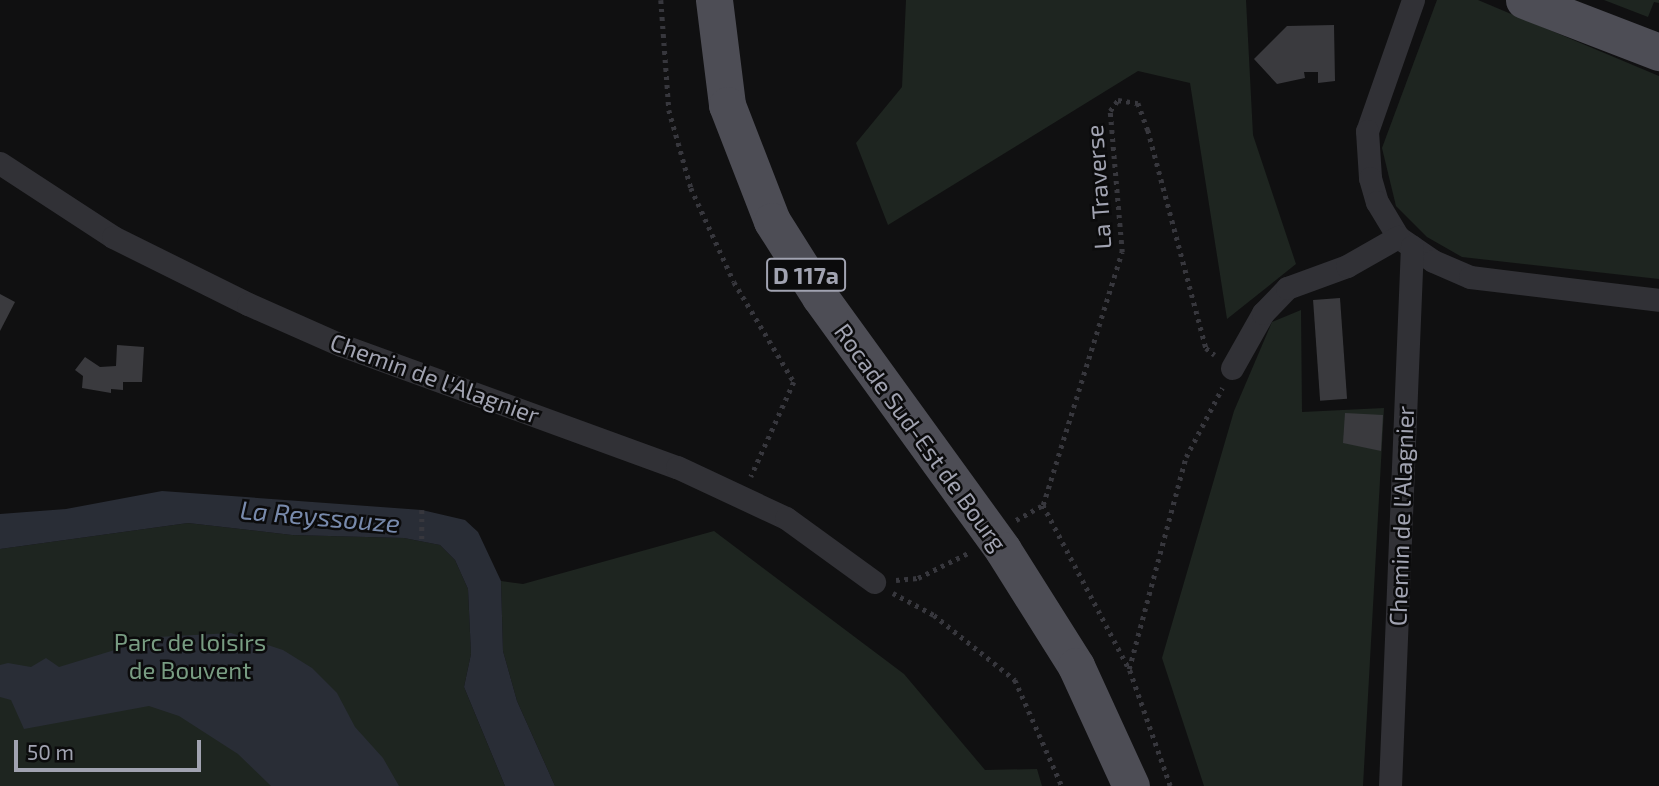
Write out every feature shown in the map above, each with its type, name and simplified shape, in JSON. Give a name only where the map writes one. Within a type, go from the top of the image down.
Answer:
[{"type":"main road","name":"Rocade Sud-Est de Bourg","points":[[714,0],[727,105],[772,221],[820,296],[991,534],[1076,666],[1131,786]]},
{"type":"main road","points":[[1524,0],[1659,52]]},
{"type":"street","points":[[1411,7],[1367,131],[1374,190],[1405,241],[1433,261],[1470,277],[1659,299]]},
{"type":"street","name":"Chemin de l'Alagnier","points":[[0,163],[113,237],[248,304],[341,345],[677,467],[786,518],[874,582]]},
{"type":"street","name":"Chemin de l'Alagnier","points":[[1390,786],[1405,241]]},
{"type":"street","points":[[1232,368],[1263,313],[1287,288],[1405,241]]},
{"type":"path","points":[[661,0],[669,110],[691,188],[734,282],[794,382],[742,497]]},
{"type":"path","name":"La Traverse","points":[[1043,505],[1122,252],[1110,111],[1118,100],[1138,103],[1206,348],[1232,368]]},
{"type":"path","points":[[1129,668],[1186,457],[1232,368]]},
{"type":"path","points":[[874,582],[918,578],[1043,505],[1129,668],[1170,786]]},
{"type":"path","points":[[422,510],[422,541]]},
{"type":"path","points":[[874,582],[934,615],[1015,680],[1062,786]]},
{"type":"green space","points":[[906,0],[1246,0],[1253,135],[1296,264],[1227,319],[1190,83],[1138,71],[888,225],[856,143],[902,87]]},
{"type":"green space","points":[[1437,0],[1478,0],[1659,76],[1659,279],[1462,257],[1427,237],[1396,206],[1382,148]]},
{"type":"green space","points":[[1604,0],[1659,0],[1659,3],[1654,2],[1648,17]]},
{"type":"green space","points":[[1301,310],[1302,412],[1384,408],[1363,786],[1204,786],[1162,658],[1234,411],[1272,322]]},
{"type":"green space","name":"Parc de loisirs de Bouvent","points":[[188,523],[292,535],[404,538],[440,545],[455,560],[468,589],[471,654],[464,687],[505,786],[0,786],[0,549]]},
{"type":"green space","points":[[714,531],[904,674],[985,770],[1037,769],[1042,786],[555,786],[517,701],[503,651],[501,581],[523,584]]},
{"type":"water","name":"La Reyssouze","points":[[162,491],[422,510],[465,520],[478,532],[501,581],[503,651],[517,701],[555,786],[505,786],[464,687],[471,654],[468,589],[455,560],[440,545],[404,538],[292,535],[188,523],[0,549],[0,514],[66,509]]},
{"type":"water","points":[[231,633],[283,650],[312,668],[337,693],[355,727],[383,758],[399,786],[271,786],[238,754],[179,716],[149,706],[24,729],[11,700],[0,697],[0,665],[8,663],[31,667],[46,658],[59,667],[157,637]]},
{"type":"building","points":[[1334,25],[1335,81],[1318,83],[1318,72],[1304,72],[1305,78],[1277,84],[1254,59],[1287,26]]},
{"type":"building","points":[[0,294],[15,302],[0,331]]},
{"type":"building","points":[[1340,298],[1347,399],[1320,401],[1313,300]]},
{"type":"building","points":[[117,345],[144,347],[142,382],[123,382],[123,390],[111,389],[111,393],[82,388],[83,376],[75,370],[85,357],[100,367],[116,366]]},
{"type":"building","points":[[1345,413],[1383,415],[1381,451],[1343,443]]}]
